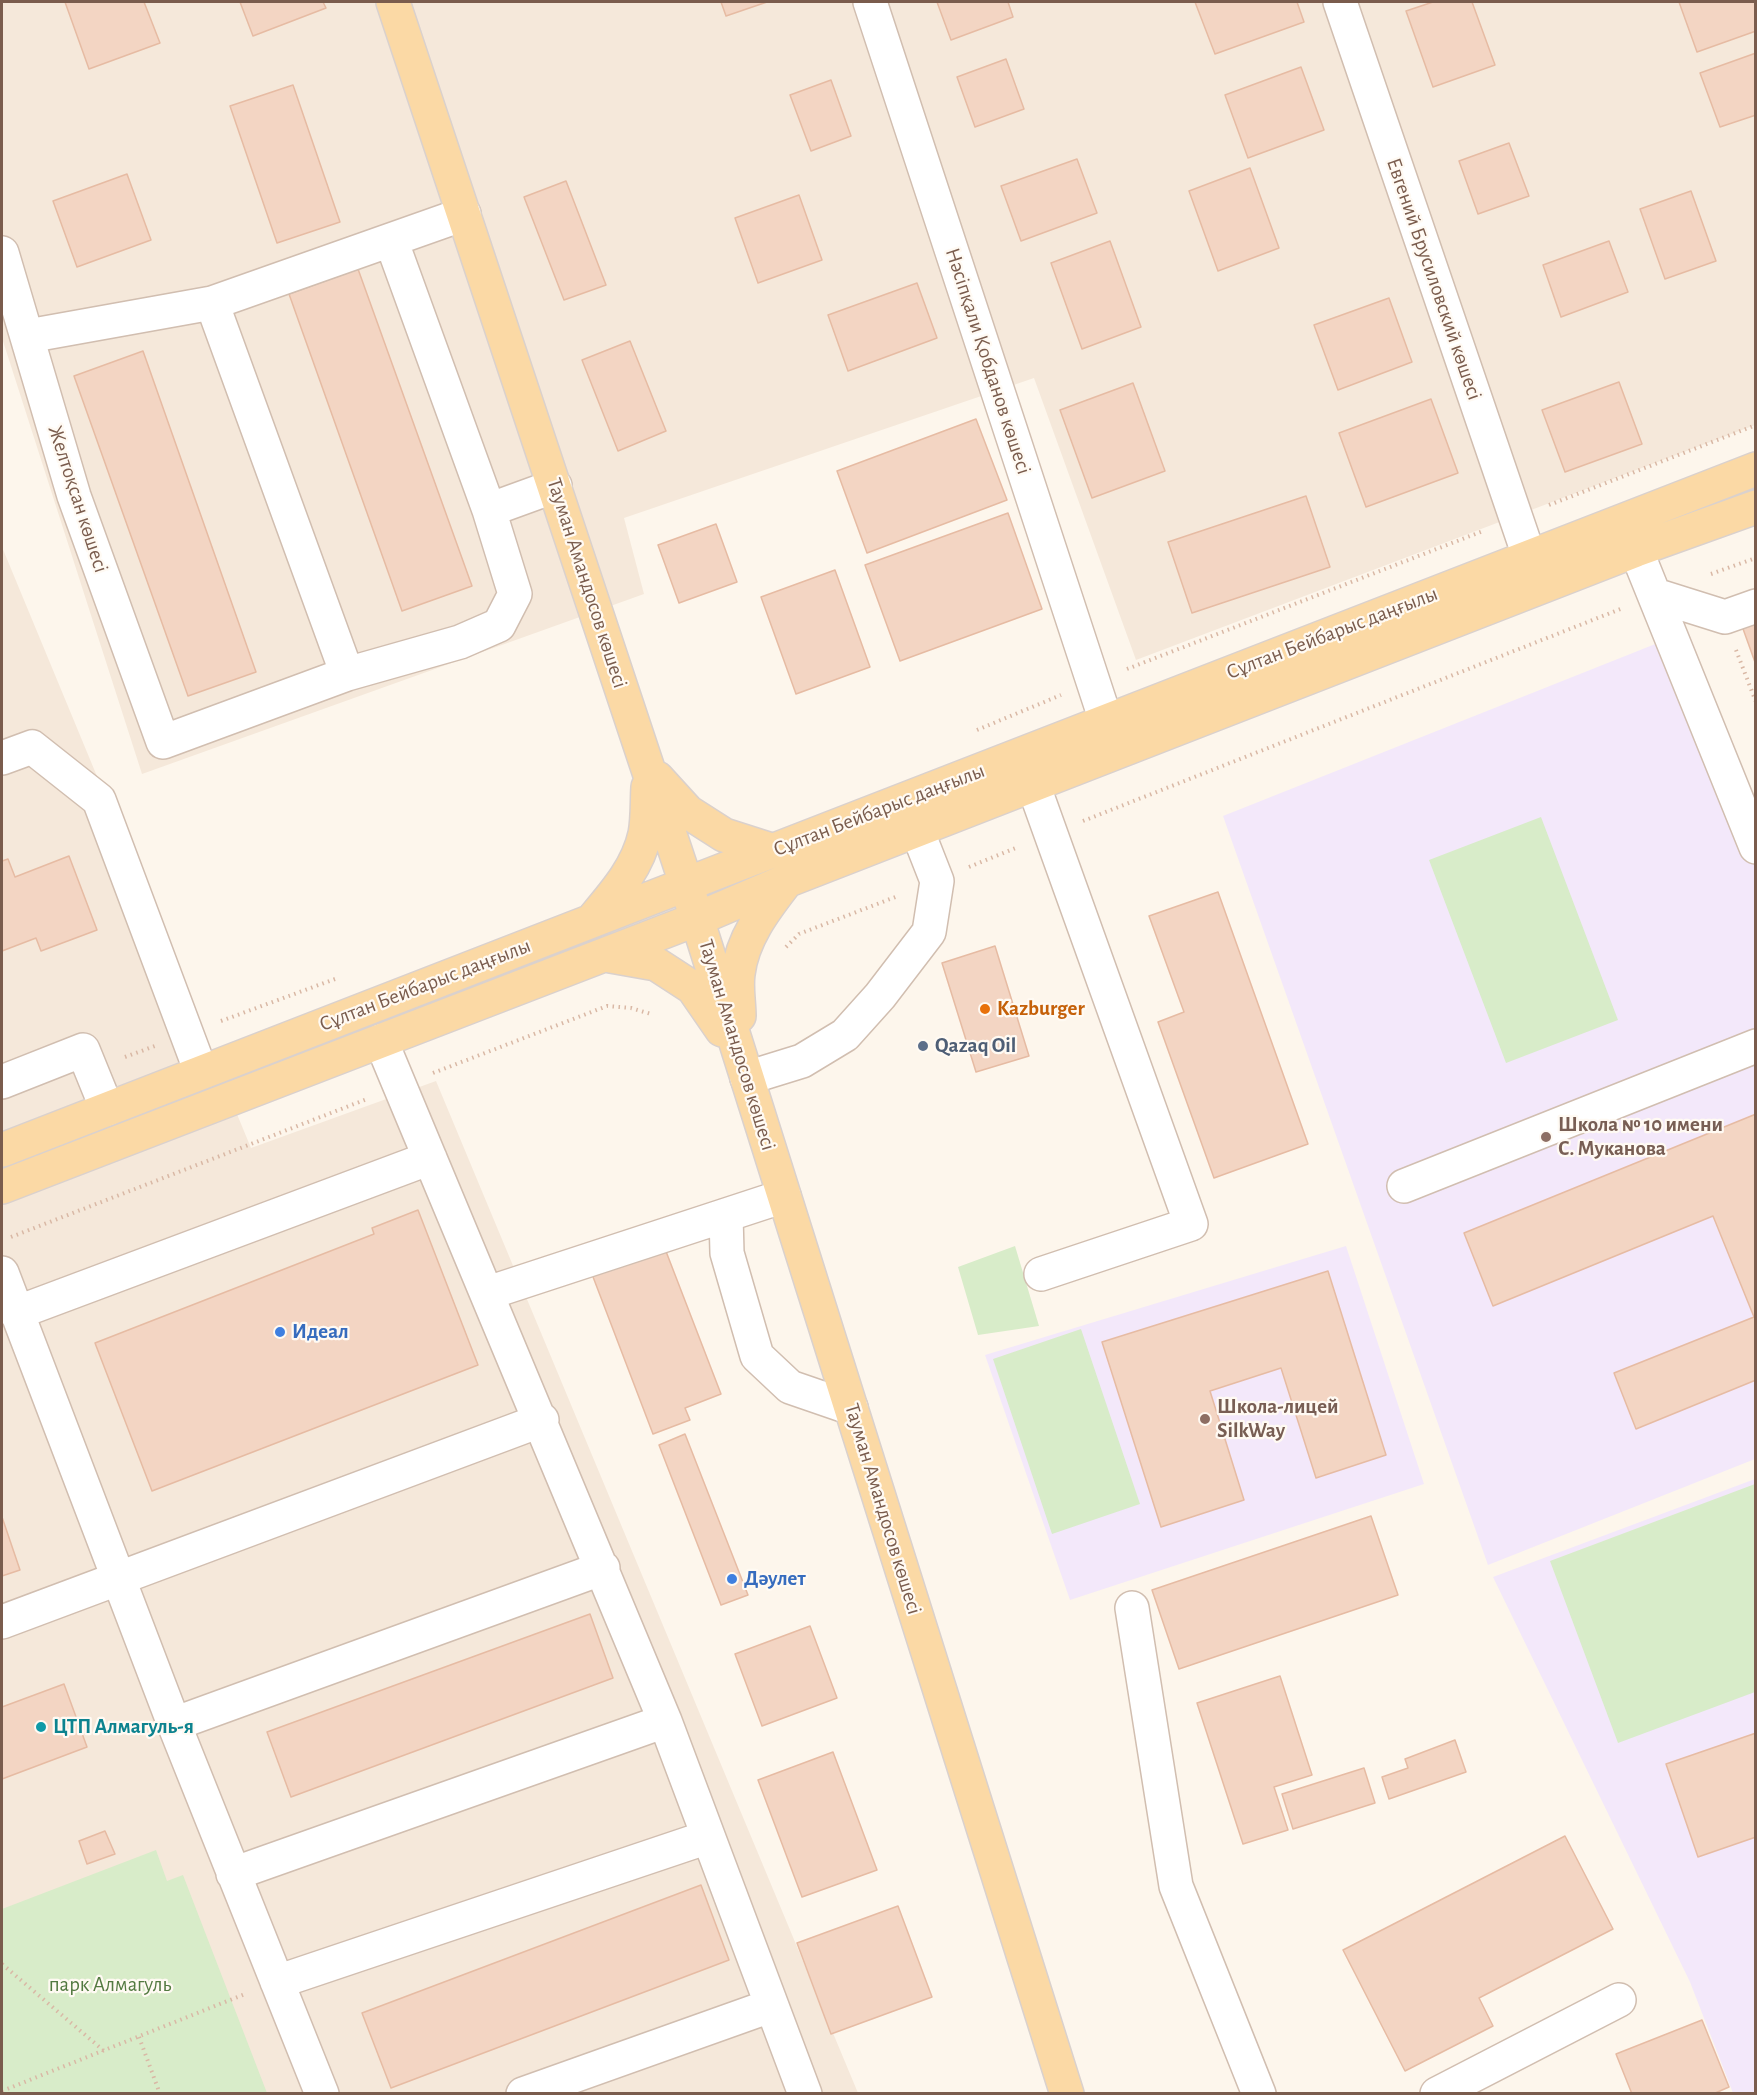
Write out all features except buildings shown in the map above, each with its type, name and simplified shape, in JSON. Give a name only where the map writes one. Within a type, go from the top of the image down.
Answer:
[{"type":"main road","name":"Тауман Амандосов көшесі","points":[[393,2],[686,884],[1067,2094]]},
{"type":"main road","name":"Сұлтан Бейбарыс даңғылы","points":[[2,1150],[1755,469]]},
{"type":"main road","name":"Сұлтан Бейбарыс даңғылы","points":[[2,1187],[697,919],[786,881],[1034,787],[1636,550],[1755,507]]},
{"type":"main road","points":[[649,770],[688,812],[724,835],[774,851]]},
{"type":"main road","points":[[592,920],[628,876],[635,862],[645,834],[649,770]]},
{"type":"main road","points":[[744,1067],[738,974],[758,918],[786,881]]},
{"type":"main road","points":[[603,955],[656,964],[693,988],[744,1067]]},
{"type":"street","name":"Нәсіпқали Қобданов көшесі","points":[[870,2],[1106,721]]},
{"type":"street","name":"Евгений Брусиловский көшесі","points":[[1340,2],[1529,556]]},
{"type":"street","points":[[28,336],[212,303],[464,214]]},
{"type":"street","points":[[212,303],[347,674],[460,642],[499,625],[515,594],[489,510],[390,240]]},
{"type":"street","name":"Желтоқсан көшесі","points":[[2,254],[74,496],[163,742],[347,674]]},
{"type":"street","points":[[489,510],[555,486]]},
{"type":"street","points":[[1636,550],[1755,847]]},
{"type":"street","points":[[1654,595],[1725,617],[1755,606]]},
{"type":"street","points":[[2,758],[32,747],[99,800],[201,1072]]},
{"type":"street","points":[[1034,787],[1191,1224],[1041,1274]]},
{"type":"street","points":[[744,1067],[802,1061],[845,1035],[880,996],[929,932],[937,881],[917,830]]},
{"type":"street","points":[[381,1041],[542,1420],[665,1721],[770,2006],[805,2094]]},
{"type":"street","points":[[1404,1186],[1755,1046]]},
{"type":"street","points":[[2,1082],[83,1050],[107,1109]]},
{"type":"street","points":[[15,1313],[430,1158]]},
{"type":"street","points":[[488,1293],[784,1196]]},
{"type":"street","points":[[726,1215],[727,1253],[757,1356],[790,1387],[851,1408]]},
{"type":"street","points":[[2,1273],[15,1313],[174,1725],[322,2094]]},
{"type":"street","points":[[2,1622],[542,1420]]},
{"type":"street","points":[[174,1725],[603,1568]]},
{"type":"street","points":[[1132,1608],[1176,1886],[1259,2094]]},
{"type":"street","points":[[233,1874],[665,1721]]},
{"type":"street","points":[[277,1982],[708,1837]]},
{"type":"street","points":[[1437,2094],[1619,2000]]},
{"type":"street","points":[[523,2094],[770,2006]]},
{"type":"path","points":[[973,731],[1093,682],[1755,425]]},
{"type":"path","points":[[1709,575],[1755,558]]},
{"type":"path","points":[[783,956],[787,947],[799,934],[1654,595]]},
{"type":"path","points":[[91,1070],[343,976]]},
{"type":"path","points":[[2,1241],[607,1006],[631,1008],[651,1014]]},
{"type":"path","points":[[2,1964],[104,2051]]},
{"type":"path","points":[[2,2091],[277,1982]]},
{"type":"path","points":[[139,2037],[160,2094]]},
{"type":"shaded area","points":[[2,2],[1755,2],[1755,425],[1136,660],[1034,378],[624,518],[644,594],[142,774],[2,338]]},
{"type":"shaded area","points":[[2,547],[251,1148],[436,1081],[858,2093],[2,2093]]},
{"type":"shaded area","name":"Школа № 10 имени С. Муканова","points":[[1688,631],[1755,802],[1755,1459],[1488,1565],[1223,816]]},
{"type":"shaded area","name":"Школа-лицей SilkWay","points":[[1346,1246],[1424,1484],[1070,1600],[985,1355]]},
{"type":"shaded area","points":[[1755,1479],[1755,2093],[1733,2093],[1690,1982],[1493,1577]]},
{"type":"green space","points":[[1541,817],[1618,1020],[1506,1063],[1429,860]]},
{"type":"green space","points":[[1015,1246],[1039,1326],[978,1335],[958,1267]]},
{"type":"green space","points":[[1081,1329],[1140,1504],[1052,1534],[993,1359]]},
{"type":"green space","points":[[1755,1484],[1755,1692],[1618,1743],[1550,1561]]},
{"type":"green space","name":"парк Алмагуль","points":[[156,1850],[167,1881],[183,1875],[267,2093],[2,2093],[2,1909]]},
{"type":"place","name":"Kazburger","points":[[985,1009]]},
{"type":"place","name":"Qazaq Oil","points":[[923,1046]]},
{"type":"place","name":"Школа № 10 имени С. Муканова","points":[[1546,1137]]},
{"type":"place","name":"Идеал","points":[[280,1332]]},
{"type":"place","name":"Школа-лицей SilkWay","points":[[1205,1419]]},
{"type":"place","name":"Дәулет","points":[[732,1579]]},
{"type":"place","name":"ЦТП Алмагуль-я","points":[[41,1727]]}]
